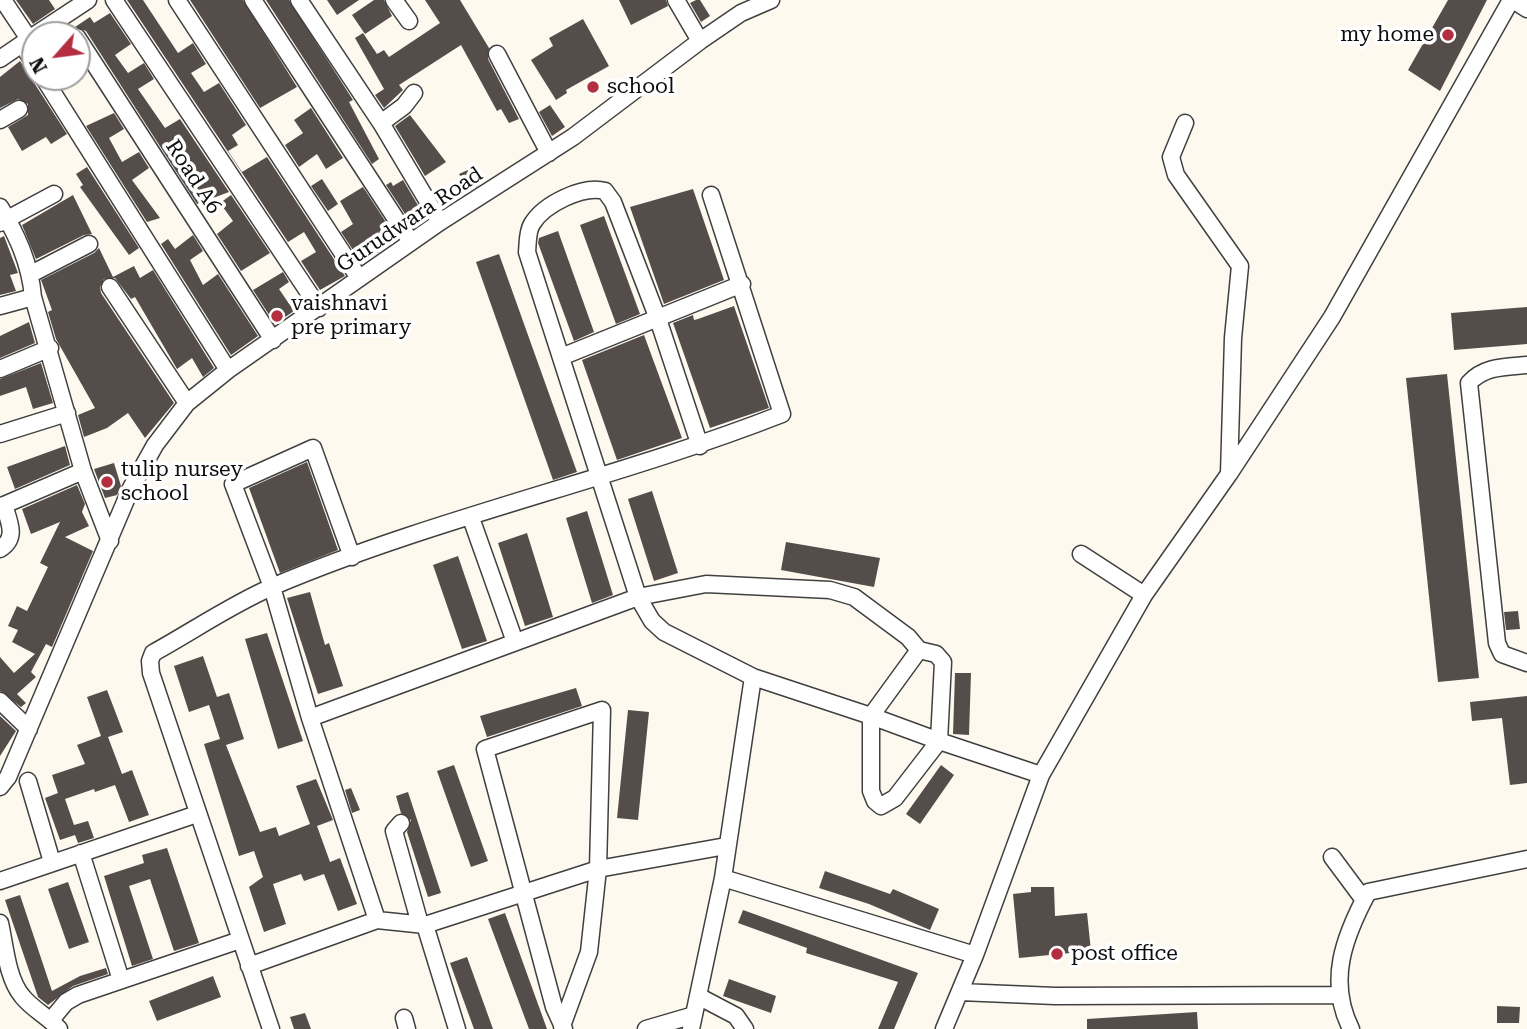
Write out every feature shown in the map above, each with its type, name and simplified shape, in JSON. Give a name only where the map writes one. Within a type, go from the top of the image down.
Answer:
[{"type":"street","points":[[3,0],[21,25]]},
{"type":"street","points":[[56,21],[88,0]]},
{"type":"street","points":[[114,0],[318,308]]},
{"type":"street","points":[[177,0],[359,278]]},
{"type":"street","points":[[253,0],[411,242]]},
{"type":"street","points":[[299,0],[381,123],[440,222]]},
{"type":"street","points":[[394,0],[409,21]]},
{"type":"street","points":[[676,0],[700,41]]},
{"type":"street","name":"Gurudwara Road","points":[[0,788],[8,777],[29,729],[131,488],[155,444],[187,403],[228,370],[411,242],[549,153],[700,41],[741,13],[771,0]]},
{"type":"street","points":[[944,1029],[975,955],[1041,775],[1144,595],[1229,474],[1332,317],[1512,0],[1527,9]]},
{"type":"street","name":"Road A6","points":[[64,16],[67,21]]},
{"type":"street","points":[[0,58],[21,44]]},
{"type":"street","points":[[497,54],[549,153]]},
{"type":"street","name":"Road A6","points":[[91,59],[273,340]]},
{"type":"street","points":[[52,91],[228,370]]},
{"type":"street","points":[[381,123],[404,106],[414,93]]},
{"type":"street","points":[[0,120],[19,108]]},
{"type":"street","points":[[1185,123],[1171,157],[1176,175],[1240,266],[1233,338],[1229,474]]},
{"type":"street","points":[[701,446],[658,318],[613,202],[605,191],[594,188],[580,192],[540,214],[530,227],[527,252],[638,597],[652,621],[664,632],[753,677],[1041,775]]},
{"type":"street","points":[[54,194],[3,216],[31,274],[33,296],[83,471],[110,541]]},
{"type":"street","points":[[271,1029],[197,814],[150,661],[153,653],[272,587],[352,557],[701,446],[782,414],[711,195]]},
{"type":"street","points":[[31,274],[89,244]]},
{"type":"street","points":[[561,357],[742,284]]},
{"type":"street","points":[[110,286],[187,403]]},
{"type":"street","points":[[0,306],[33,296]]},
{"type":"street","points":[[0,369],[50,348]]},
{"type":"street","points":[[1527,365],[1489,369],[1469,383],[1497,643],[1502,654],[1527,663]]},
{"type":"street","points":[[0,434],[67,413]]},
{"type":"street","points":[[352,557],[313,448],[233,484],[272,587],[310,718],[377,920]]},
{"type":"street","points":[[0,549],[9,544],[12,534],[2,505],[83,471]]},
{"type":"street","points":[[471,518],[515,642]]},
{"type":"street","points":[[1081,554],[1144,595]]},
{"type":"street","points":[[310,718],[638,597],[706,584],[830,590],[854,597],[908,638],[919,650],[936,654],[943,662],[939,741],[895,798],[881,806],[875,801],[871,791],[871,716],[919,650]]},
{"type":"street","points":[[646,1029],[692,1022],[723,878],[753,677]]},
{"type":"street","points":[[0,701],[29,729]]},
{"type":"street","points":[[601,710],[598,869],[589,952],[563,1027],[554,1007],[522,895],[485,749],[601,710]]},
{"type":"street","points":[[28,781],[52,862]]},
{"type":"street","points":[[0,881],[197,814]]},
{"type":"street","points":[[401,823],[394,831],[454,1028]]},
{"type":"street","points":[[249,966],[377,920],[423,924],[598,869],[726,846]]},
{"type":"street","points":[[81,853],[121,981]]},
{"type":"street","points":[[1332,857],[1364,900]]},
{"type":"street","points":[[1352,1029],[1339,995],[1345,937],[1368,892],[1527,859]]},
{"type":"street","points":[[723,878],[975,955]]},
{"type":"street","points":[[0,923],[14,984],[35,1010],[55,1024],[66,1002],[78,995],[240,940]]},
{"type":"street","points":[[960,992],[1055,996],[1339,995]]},
{"type":"street","points":[[698,996],[736,1016],[745,1029]]},
{"type":"building","points":[[16,0],[49,0],[55,9],[37,21],[31,21]]},
{"type":"building","points":[[127,0],[143,0],[178,53],[193,43],[206,64],[191,73],[204,92],[219,83],[246,125],[232,135],[238,145],[228,151],[242,172],[267,157],[345,276],[320,290],[301,261],[316,252],[304,232],[288,242]]},
{"type":"building","points":[[190,0],[243,0],[297,87],[260,108]]},
{"type":"building","points":[[266,0],[289,0],[353,100],[349,102],[379,159],[372,164]]},
{"type":"building","points":[[327,0],[359,0],[337,15]]},
{"type":"building","points":[[374,0],[384,0],[392,16],[365,34],[352,15]]},
{"type":"building","points":[[425,0],[460,0],[489,48],[488,59],[519,119],[509,123],[501,109],[497,111],[461,45],[399,85],[403,90],[384,108],[375,95],[384,89],[355,38],[363,33],[377,54],[384,50],[389,57],[440,23]]},
{"type":"building","points":[[619,0],[666,0],[668,6],[631,25]]},
{"type":"building","points":[[700,0],[710,16],[701,22],[690,3]]},
{"type":"building","name":"my home","points":[[1448,0],[1487,0],[1440,91],[1408,70]]},
{"type":"building","points":[[110,13],[131,44],[115,55],[128,73],[144,63],[154,79],[138,89],[165,128],[180,119],[229,192],[197,204],[91,39],[91,21],[84,21],[90,17],[94,23]]},
{"type":"building","points":[[583,19],[609,66],[566,90],[567,93],[556,100],[531,60],[553,46],[549,38]]},
{"type":"building","points":[[20,61],[21,91],[39,91],[67,134],[51,144],[46,137],[22,151],[8,127],[28,115],[28,104],[18,99],[0,108],[0,77]]},
{"type":"building","points":[[550,105],[565,127],[552,136],[539,112]]},
{"type":"building","points":[[311,108],[343,158],[326,169],[317,154],[299,167],[285,145],[303,133],[294,120]]},
{"type":"building","points":[[114,113],[124,129],[109,138],[122,162],[139,152],[149,168],[132,180],[160,218],[147,222],[86,126]]},
{"type":"building","points":[[410,115],[446,162],[425,176],[395,126]]},
{"type":"building","points":[[87,167],[139,248],[129,255],[80,187],[83,185],[76,174]]},
{"type":"building","points":[[470,169],[480,184],[470,191],[459,174]]},
{"type":"building","points":[[322,179],[338,204],[328,211],[311,186]]},
{"type":"building","points":[[403,180],[422,212],[409,220],[386,185],[391,182],[393,186]]},
{"type":"building","points":[[363,187],[397,239],[377,253],[373,247],[357,256],[341,232],[353,224],[340,201]]},
{"type":"building","points":[[693,189],[724,280],[664,304],[630,207]]},
{"type":"building","points":[[73,195],[92,234],[84,235],[36,259],[22,225]]},
{"type":"building","points":[[231,195],[270,253],[241,271],[217,234],[233,221],[220,203]]},
{"type":"building","points":[[604,216],[640,314],[616,324],[580,225]]},
{"type":"building","points":[[558,231],[594,332],[574,341],[538,243],[539,238]]},
{"type":"building","points":[[193,235],[203,251],[190,260],[203,285],[218,274],[258,336],[231,355],[161,244],[168,239],[175,249]]},
{"type":"building","points":[[4,236],[18,273],[10,275],[16,291],[0,295],[0,238]]},
{"type":"building","points":[[99,248],[113,277],[134,266],[140,278],[153,270],[214,368],[203,377],[192,358],[177,369],[135,297],[131,299],[115,278],[104,279],[100,287],[101,293],[174,403],[145,438],[128,413],[107,428],[84,437],[78,415],[95,408],[56,339],[48,312],[52,310],[41,280]]},
{"type":"building","points":[[499,254],[577,472],[553,480],[476,262]]},
{"type":"building","points":[[283,272],[289,282],[279,289],[294,311],[275,324],[253,290]]},
{"type":"building","points":[[734,306],[769,408],[710,428],[673,323],[693,315],[694,320],[698,319]]},
{"type":"building","points":[[1527,307],[1527,344],[1454,350],[1451,313]]},
{"type":"building","points":[[29,322],[35,343],[0,358],[0,336]]},
{"type":"building","points":[[644,335],[682,438],[617,460],[582,360]]},
{"type":"building","points":[[41,363],[53,403],[33,409],[26,387],[0,396],[0,379]]},
{"type":"building","points":[[1447,374],[1479,678],[1438,682],[1406,378]]},
{"type":"building","points":[[65,446],[70,465],[15,489],[7,467]]},
{"type":"building","points":[[307,462],[338,550],[280,573],[249,488]]},
{"type":"building","name":"tulip nursey school","points":[[114,463],[121,486],[117,495],[105,498],[94,469]]},
{"type":"building","points":[[77,485],[85,504],[82,512],[89,526],[65,537],[93,551],[52,647],[46,644],[31,672],[36,677],[17,694],[26,703],[21,707],[0,691],[0,657],[14,673],[35,654],[12,642],[18,630],[8,626],[17,606],[27,611],[48,567],[40,563],[60,522],[31,534],[22,509]]},
{"type":"building","points":[[652,491],[678,573],[654,581],[628,499]]},
{"type":"building","points":[[587,511],[613,595],[592,603],[566,518]]},
{"type":"building","points":[[527,533],[553,617],[525,626],[498,543]]},
{"type":"building","points":[[786,542],[880,558],[874,587],[781,570]]},
{"type":"building","points":[[458,556],[487,641],[462,649],[433,565]]},
{"type":"building","points":[[310,592],[325,645],[329,643],[343,686],[318,694],[287,598]]},
{"type":"building","points":[[1518,611],[1520,629],[1506,630],[1504,612]]},
{"type":"building","points":[[267,633],[303,741],[278,749],[245,639]]},
{"type":"building","points":[[203,656],[217,697],[229,693],[244,739],[226,745],[260,832],[276,827],[279,836],[310,824],[296,786],[316,779],[333,820],[317,826],[330,862],[340,858],[357,904],[338,911],[324,874],[304,881],[301,874],[273,884],[286,924],[264,932],[249,887],[263,877],[254,851],[239,856],[204,744],[220,739],[209,705],[189,712],[174,666]]},
{"type":"building","points":[[955,673],[971,673],[969,735],[953,734]]},
{"type":"building","points":[[576,688],[582,706],[487,737],[480,716]]},
{"type":"building","points":[[107,690],[123,732],[108,737],[122,774],[132,770],[149,815],[129,822],[115,785],[95,792],[94,789],[65,799],[74,825],[88,821],[94,838],[78,843],[75,835],[60,840],[45,798],[58,793],[52,775],[85,764],[77,745],[101,736],[87,697]]},
{"type":"building","points":[[1527,696],[1527,783],[1510,785],[1502,718],[1472,721],[1470,702]]},
{"type":"building","points":[[628,710],[649,712],[638,820],[617,818]]},
{"type":"building","points":[[0,716],[16,731],[0,756]]},
{"type":"building","points":[[454,765],[488,861],[471,867],[437,771]]},
{"type":"building","points":[[941,765],[954,775],[920,824],[906,814]]},
{"type":"building","points":[[351,788],[360,810],[352,813],[345,790]]},
{"type":"building","points":[[408,792],[441,893],[428,897],[407,832],[411,820],[401,813],[396,796]]},
{"type":"building","points":[[167,848],[199,943],[174,951],[150,879],[129,886],[153,959],[132,966],[104,876],[144,863],[142,855]]},
{"type":"building","points":[[825,871],[890,894],[893,889],[939,909],[930,930],[869,904],[819,888]]},
{"type":"building","points":[[68,882],[89,942],[69,949],[48,889]]},
{"type":"building","name":"post office","points":[[1031,887],[1054,887],[1055,916],[1087,913],[1091,951],[1019,958],[1013,894],[1031,892]]},
{"type":"building","points":[[20,895],[52,991],[80,976],[106,968],[108,974],[73,986],[48,1005],[38,997],[5,900]]},
{"type":"building","points":[[743,910],[918,973],[894,1029],[878,1029],[898,982],[806,953],[807,948],[738,923]]},
{"type":"building","points":[[505,913],[547,1029],[529,1029],[488,919]]},
{"type":"building","points":[[467,957],[493,1029],[474,1029],[450,963]]},
{"type":"building","points":[[213,976],[221,997],[157,1021],[149,1001]]},
{"type":"building","points":[[729,979],[776,996],[771,1013],[723,996]]},
{"type":"building","points":[[1497,1006],[1520,1007],[1519,1023],[1497,1023]]},
{"type":"building","points":[[1197,1012],[1198,1029],[1087,1029],[1087,1019]]},
{"type":"building","points":[[305,1013],[311,1029],[294,1029],[290,1017]]},
{"type":"place","name":"my home","points":[[1448,35]]},
{"type":"place","name":"school","points":[[593,87]]},
{"type":"place","name":"vaishnavi pre primary","points":[[277,316]]},
{"type":"place","name":"tulip nursey school","points":[[107,482]]},
{"type":"place","name":"post office","points":[[1057,954]]}]
